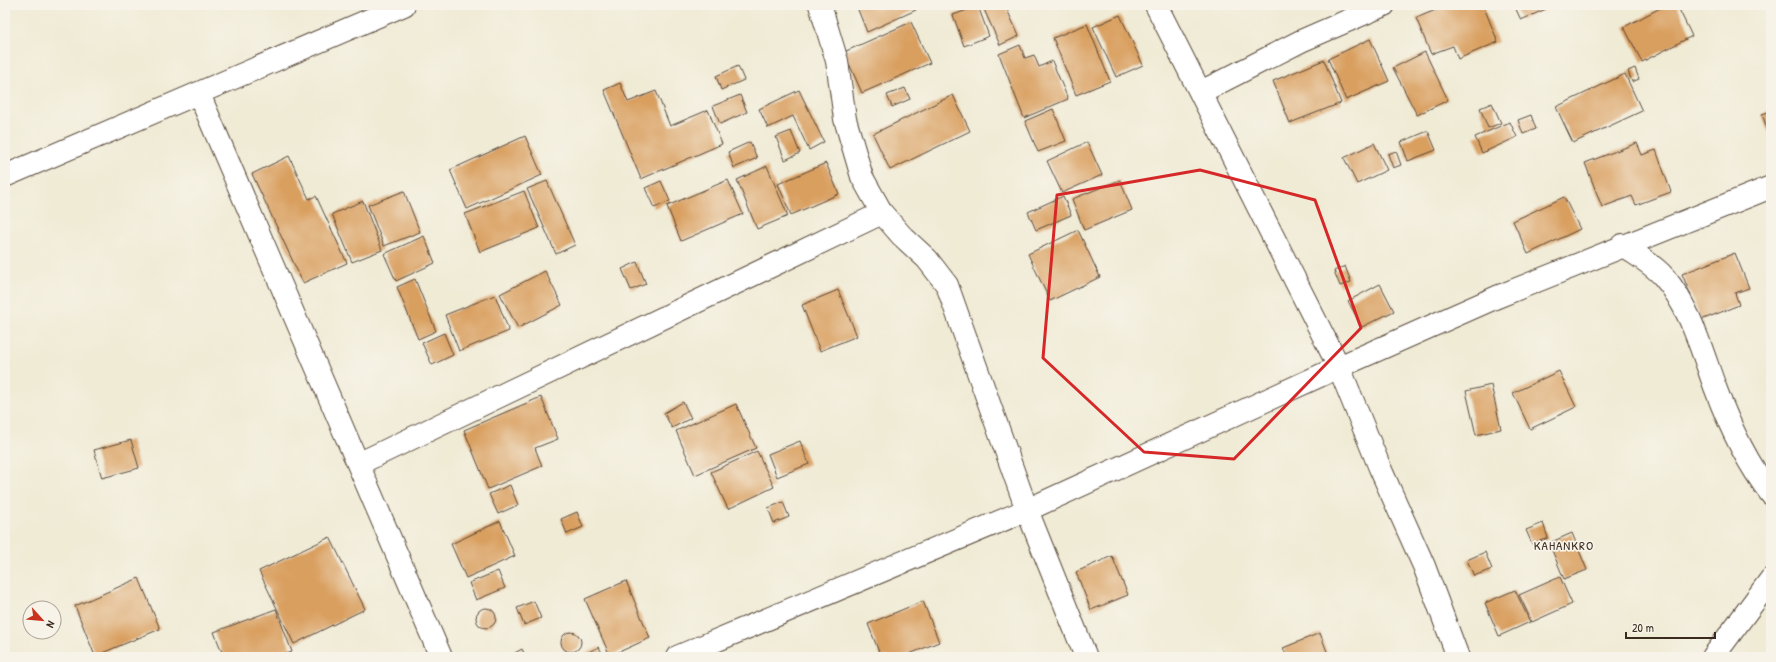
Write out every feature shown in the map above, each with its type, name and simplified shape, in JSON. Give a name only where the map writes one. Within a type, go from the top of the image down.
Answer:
[{"type":"street","points":[[5,176],[404,5]]},
{"type":"street","points":[[820,5],[837,61],[845,119],[862,177],[882,213],[902,236],[927,259],[947,286],[1027,510],[1086,657]]},
{"type":"street","points":[[1156,5],[1339,366],[1380,468],[1424,566],[1458,657]]},
{"type":"street","points":[[1201,92],[1301,41],[1384,5]]},
{"type":"street","points":[[199,94],[441,657]]},
{"type":"street","points":[[676,657],[1027,510],[1339,366],[1497,297],[1622,245],[1771,187]]},
{"type":"street","points":[[358,464],[882,213]]},
{"type":"street","points":[[1622,245],[1663,275],[1678,296],[1695,332],[1734,432],[1756,475],[1771,494]]},
{"type":"street","points":[[1714,657],[1771,579]]},
{"type":"highlighted area","points":[[1200,170],[1315,200],[1361,328],[1234,459],[1144,452],[1043,358],[1057,195]]},
{"type":"building","points":[[856,5],[914,5],[916,10],[867,32]]},
{"type":"building","points":[[982,5],[1005,5],[1019,36],[1000,45]]},
{"type":"building","points":[[1448,5],[1483,5],[1498,42],[1458,59],[1453,46],[1431,54],[1416,18]]},
{"type":"building","points":[[1514,5],[1555,5],[1521,20]]},
{"type":"building","points":[[1666,5],[1677,5],[1692,36],[1642,62],[1624,27]]},
{"type":"building","points":[[978,6],[989,36],[964,46],[953,15]]},
{"type":"building","points":[[1120,15],[1143,65],[1116,77],[1093,27]]},
{"type":"building","points":[[911,22],[930,63],[862,93],[844,52]]},
{"type":"building","points":[[1087,24],[1110,81],[1076,95],[1053,38]]},
{"type":"building","points":[[1370,39],[1389,81],[1346,100],[1328,59]]},
{"type":"building","points":[[1020,45],[1025,58],[1034,55],[1039,67],[1052,61],[1068,99],[1024,118],[999,54]]},
{"type":"building","points":[[1425,52],[1448,100],[1417,115],[1393,68]]},
{"type":"building","points":[[1324,60],[1341,103],[1290,123],[1273,81]]},
{"type":"building","points":[[738,66],[744,80],[721,90],[716,76]]},
{"type":"building","points":[[1635,68],[1639,79],[1632,82],[1628,71]]},
{"type":"building","points":[[1625,74],[1642,111],[1573,143],[1556,107]]},
{"type":"building","points":[[620,83],[628,102],[656,91],[670,126],[708,110],[722,144],[641,179],[604,90]]},
{"type":"building","points":[[905,88],[910,99],[892,107],[887,95]]},
{"type":"building","points":[[799,90],[824,142],[809,150],[793,116],[768,128],[759,109]]},
{"type":"building","points":[[740,95],[747,112],[720,124],[713,106]]},
{"type":"building","points":[[953,95],[970,131],[890,170],[873,134]]},
{"type":"building","points":[[1492,103],[1501,123],[1488,128],[1480,108]]},
{"type":"building","points":[[1053,109],[1066,141],[1038,152],[1025,121]]},
{"type":"building","points":[[1771,111],[1771,140],[1762,114]]},
{"type":"building","points":[[1531,115],[1536,129],[1523,134],[1518,120]]},
{"type":"building","points":[[1510,122],[1517,137],[1482,153],[1475,137]]},
{"type":"building","points":[[791,131],[800,153],[785,160],[776,137]]},
{"type":"building","points":[[1428,131],[1436,150],[1408,161],[1401,142]]},
{"type":"building","points":[[525,136],[542,175],[467,209],[450,170]]},
{"type":"building","points":[[750,142],[757,158],[734,168],[728,152]]},
{"type":"building","points":[[1087,142],[1102,175],[1062,193],[1047,161]]},
{"type":"building","points":[[1374,143],[1387,170],[1357,184],[1344,158]]},
{"type":"building","points":[[1637,143],[1642,155],[1656,150],[1671,192],[1636,205],[1632,196],[1602,207],[1585,163]]},
{"type":"building","points":[[1396,151],[1401,165],[1393,168],[1388,154]]},
{"type":"building","points":[[289,156],[309,199],[316,196],[347,263],[303,283],[252,174]]},
{"type":"building","points":[[826,163],[839,194],[791,215],[778,184]]},
{"type":"building","points":[[767,166],[788,216],[757,229],[737,180]]},
{"type":"building","points":[[728,180],[743,214],[681,241],[667,206]]},
{"type":"building","points":[[1120,180],[1132,210],[1084,230],[1072,199]]},
{"type":"building","points":[[547,181],[575,245],[556,254],[527,189]]},
{"type":"building","points":[[661,181],[670,201],[654,208],[645,188]]},
{"type":"building","points":[[404,191],[420,232],[384,246],[368,205]]},
{"type":"building","points":[[524,191],[539,228],[480,252],[465,214]]},
{"type":"building","points":[[1063,196],[1071,215],[1036,230],[1028,212]]},
{"type":"building","points":[[1564,197],[1580,229],[1528,254],[1513,221]]},
{"type":"building","points":[[363,201],[382,250],[352,262],[332,214]]},
{"type":"building","points":[[1078,230],[1100,277],[1050,301],[1028,254]]},
{"type":"building","points":[[424,236],[435,263],[396,281],[384,254]]},
{"type":"building","points":[[1735,253],[1749,288],[1735,293],[1739,305],[1701,320],[1682,274]]},
{"type":"building","points":[[637,262],[646,284],[631,290],[622,269]]},
{"type":"building","points":[[1345,266],[1351,282],[1340,286],[1334,271]]},
{"type":"building","points":[[545,271],[562,305],[518,328],[500,294]]},
{"type":"building","points":[[415,279],[436,331],[418,339],[397,287]]},
{"type":"building","points":[[1380,284],[1394,311],[1362,327],[1348,301]]},
{"type":"building","points":[[838,290],[857,336],[820,351],[802,305]]},
{"type":"building","points":[[495,295],[509,331],[459,351],[445,315]]},
{"type":"building","points":[[444,333],[453,355],[432,365],[422,343]]},
{"type":"building","points":[[1559,371],[1576,407],[1530,429],[1513,393]]},
{"type":"building","points":[[1491,385],[1501,429],[1476,435],[1466,391]]},
{"type":"building","points":[[541,397],[558,439],[535,448],[542,466],[488,489],[464,430]]},
{"type":"building","points":[[683,402],[691,418],[672,428],[664,413]]},
{"type":"building","points":[[736,404],[756,448],[695,475],[676,431]]},
{"type":"building","points":[[131,440],[139,468],[102,478],[94,450]]},
{"type":"building","points":[[800,441],[809,464],[777,477],[768,454]]},
{"type":"building","points":[[757,451],[774,487],[728,509],[711,472]]},
{"type":"building","points":[[510,485],[518,505],[498,514],[489,494]]},
{"type":"building","points":[[783,502],[789,517],[774,523],[768,508]]},
{"type":"building","points":[[577,512],[583,527],[567,534],[561,519]]},
{"type":"building","points":[[500,521],[515,556],[466,578],[451,544]]},
{"type":"building","points":[[1543,523],[1548,538],[1532,544],[1526,530]]},
{"type":"building","points":[[1572,533],[1587,570],[1564,579],[1549,543]]},
{"type":"building","points":[[330,537],[365,609],[294,644],[259,571]]},
{"type":"building","points":[[1485,552],[1492,569],[1474,576],[1467,560]]},
{"type":"building","points":[[1112,556],[1128,595],[1091,610],[1076,572]]},
{"type":"building","points":[[498,571],[505,588],[476,600],[469,583]]},
{"type":"building","points":[[1560,577],[1572,604],[1532,622],[1519,595]]},
{"type":"building","points":[[139,578],[160,629],[95,656],[75,606]]},
{"type":"building","points":[[626,581],[650,638],[610,656],[585,599]]},
{"type":"building","points":[[1515,590],[1530,622],[1499,636],[1485,603]]},
{"type":"building","points":[[534,601],[541,618],[524,625],[517,608]]},
{"type":"building","points":[[923,601],[939,642],[902,657],[881,657],[868,624]]},
{"type":"building","points":[[486,608],[493,611],[496,618],[493,625],[486,628],[479,625],[476,618],[479,611]]},
{"type":"building","points":[[276,609],[292,652],[278,657],[224,657],[214,632]]},
{"type":"building","points":[[567,632],[575,632],[581,638],[581,646],[575,652],[567,652],[561,646],[561,638]]},
{"type":"building","points":[[1320,633],[1329,657],[1287,657],[1283,648]]},
{"type":"building","points":[[599,647],[604,657],[578,657]]},
{"type":"building","points":[[522,649],[526,657],[507,657]]},
{"type":"district","name":"KAHANKRO","points":[[1564,545]]}]
